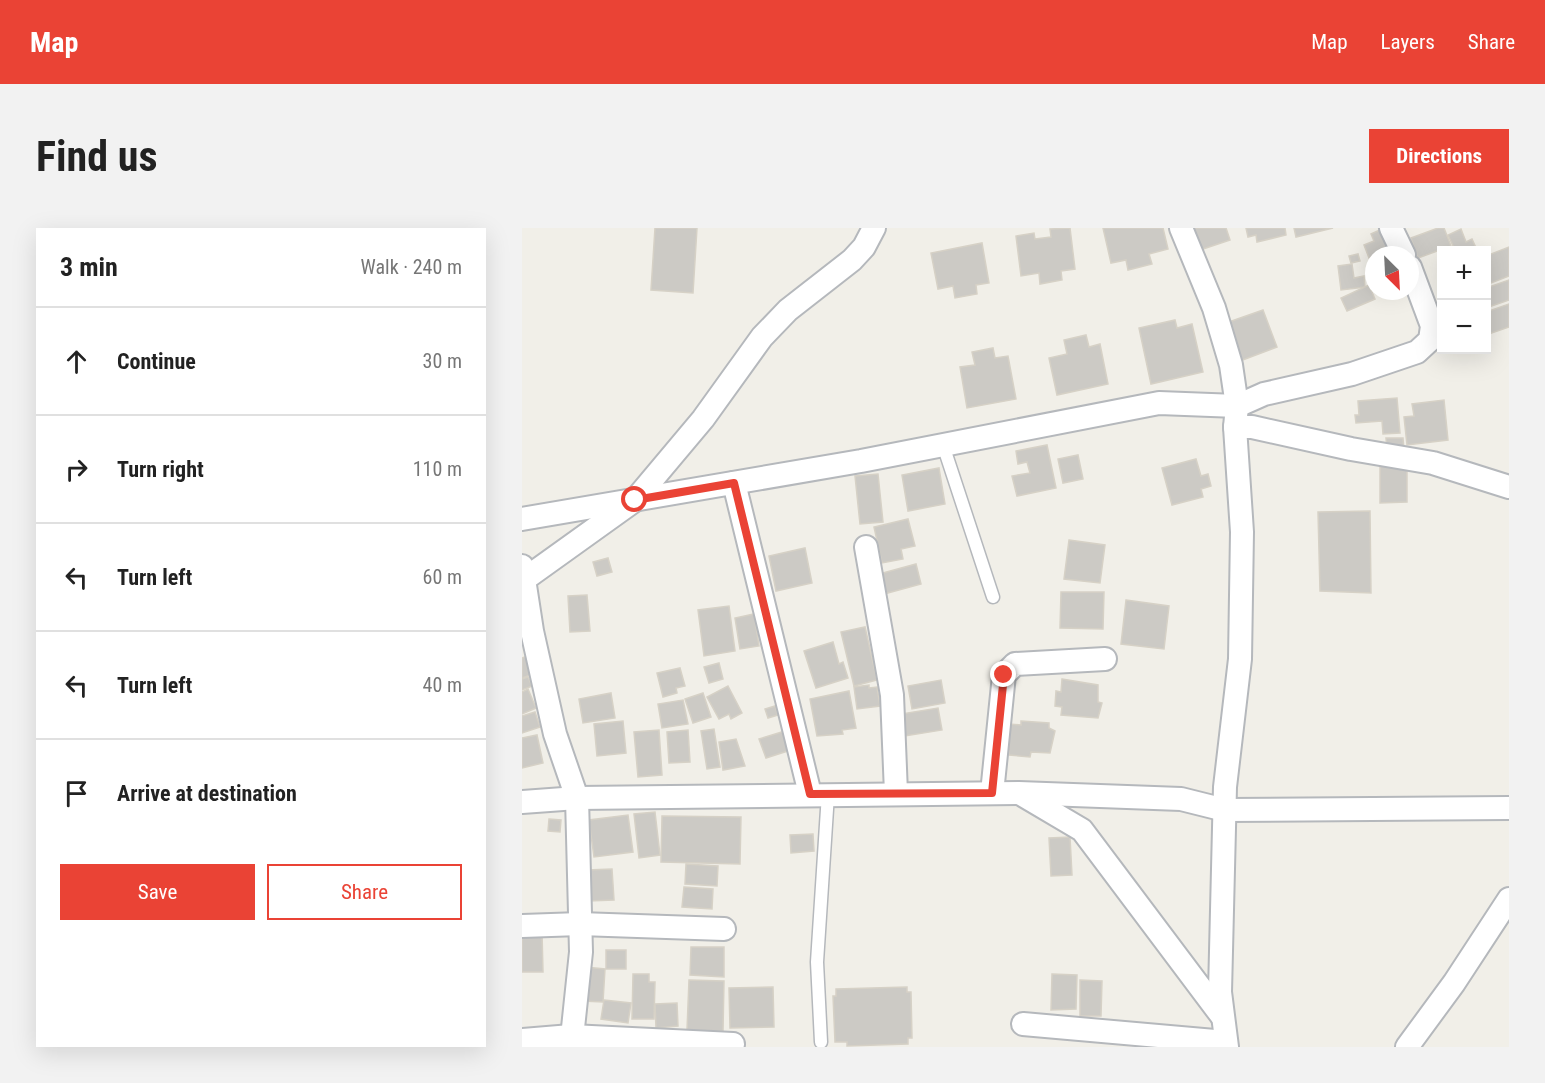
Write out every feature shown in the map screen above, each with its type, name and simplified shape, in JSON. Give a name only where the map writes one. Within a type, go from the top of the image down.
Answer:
[{"type":"street","points":[[571,1041],[581,952],[577,798],[555,734],[522,575],[635,500],[703,420],[762,337],[788,310],[852,260],[864,246],[874,228]]},
{"type":"street","points":[[1023,1024],[1226,1044],[1221,1015],[1225,810],[1240,659],[1242,532],[1236,416],[1231,365],[1214,308],[1181,228]]},
{"type":"street","points":[[1391,228],[1400,246]]},
{"type":"street","points":[[1236,416],[1264,394],[1352,374],[1417,352],[1431,340],[1432,326],[1419,291]]},
{"type":"street","points":[[522,519],[943,445],[1159,403],[1236,416],[1252,427],[1352,449],[1409,457],[1509,487]]},
{"type":"street","points":[[734,483],[819,794]]},
{"type":"street","points":[[866,547],[892,695],[896,794]]},
{"type":"street","points":[[992,793],[1004,675],[1008,668],[1015,664],[1105,659]]},
{"type":"street","points":[[1019,793],[1082,830],[1221,1015]]},
{"type":"street","points":[[522,802],[577,798],[1019,793],[1181,799],[1225,810],[1509,808]]},
{"type":"street","points":[[1407,1047],[1454,983],[1509,899]]},
{"type":"street","points":[[522,926],[580,924],[724,929]]},
{"type":"street","points":[[522,1040],[733,1044]]},
{"type":"lane","points":[[943,445],[993,597]]},
{"type":"lane","points":[[819,794],[817,962],[821,1042]]},
{"type":"building","points":[[655,228],[697,228],[693,293],[651,290]]},
{"type":"building","points":[[1070,228],[1075,269],[1061,271],[1062,280],[1040,284],[1039,273],[1021,276],[1016,236],[1034,233],[1035,239],[1051,237],[1050,229]]},
{"type":"building","points":[[1103,228],[1163,228],[1168,249],[1149,254],[1152,264],[1128,270],[1126,260],[1111,263]]},
{"type":"building","points":[[1186,228],[1226,228],[1230,240],[1194,252]]},
{"type":"building","points":[[1246,228],[1285,228],[1286,235],[1257,242],[1256,235],[1248,237]]},
{"type":"building","points":[[1294,228],[1333,228],[1296,237]]},
{"type":"building","points":[[1444,228],[1451,246],[1437,246],[1437,251],[1419,258],[1419,246],[1414,246],[1411,238]]},
{"type":"building","points":[[1382,229],[1389,246],[1365,248],[1364,245],[1374,241],[1371,234]]},
{"type":"building","points":[[1461,229],[1466,242],[1472,239],[1475,246],[1453,246],[1448,235]]},
{"type":"building","points":[[982,243],[989,283],[976,285],[977,294],[955,298],[953,286],[938,289],[931,253]]},
{"type":"building","points":[[1509,247],[1509,276],[1491,283],[1491,254]]},
{"type":"building","points":[[1358,254],[1360,261],[1351,263],[1349,256]]},
{"type":"building","points":[[1352,264],[1354,278],[1364,276],[1365,287],[1341,290],[1338,266]]},
{"type":"building","points":[[1509,280],[1509,300],[1491,306],[1491,286]]},
{"type":"building","points":[[1365,287],[1365,300],[1373,300],[1347,311],[1341,298]]},
{"type":"building","points":[[1509,304],[1509,327],[1491,333],[1491,310]]},
{"type":"building","points":[[1263,310],[1277,347],[1240,361],[1226,323]]},
{"type":"building","points":[[1175,320],[1177,328],[1192,324],[1203,372],[1151,384],[1139,328]]},
{"type":"building","points":[[1086,335],[1089,347],[1100,344],[1108,384],[1057,395],[1049,358],[1067,354],[1064,340]]},
{"type":"building","points":[[993,348],[995,358],[1008,356],[1016,399],[967,408],[960,367],[975,365],[972,352]]},
{"type":"building","points":[[1397,398],[1400,433],[1383,434],[1382,421],[1356,423],[1355,415],[1359,415],[1358,401]]},
{"type":"building","points":[[1444,400],[1448,440],[1407,445],[1404,417],[1414,416],[1412,404]]},
{"type":"building","points":[[1386,438],[1403,438],[1404,450],[1387,450]]},
{"type":"building","points":[[1047,445],[1056,488],[1017,496],[1012,476],[1030,473],[1027,462],[1018,464],[1016,451]]},
{"type":"building","points":[[1078,455],[1083,479],[1063,483],[1058,459]]},
{"type":"building","points":[[1196,459],[1201,476],[1208,474],[1211,486],[1201,489],[1203,497],[1172,505],[1162,468]]},
{"type":"building","points":[[1380,461],[1407,461],[1407,502],[1380,503]]},
{"type":"building","points":[[939,468],[945,504],[908,511],[902,475]]},
{"type":"building","points":[[878,474],[883,522],[860,524],[855,476]]},
{"type":"building","points":[[1370,511],[1371,593],[1320,591],[1318,512]]},
{"type":"building","points":[[908,519],[915,546],[901,549],[903,559],[882,563],[874,527]]},
{"type":"building","points":[[1069,540],[1105,545],[1100,583],[1064,579]]},
{"type":"building","points":[[805,548],[812,583],[776,591],[769,556]]},
{"type":"building","points":[[608,558],[612,572],[597,576],[593,562]]},
{"type":"building","points":[[916,564],[921,584],[884,594],[879,574]]},
{"type":"building","points":[[1061,592],[1104,592],[1103,629],[1060,628]]},
{"type":"building","points":[[587,595],[590,631],[570,632],[568,596]]},
{"type":"building","points":[[1126,600],[1169,606],[1164,649],[1121,644]]},
{"type":"building","points":[[729,606],[735,651],[704,656],[698,610]]},
{"type":"building","points":[[754,614],[759,646],[740,649],[735,618]]},
{"type":"building","points":[[865,627],[877,680],[854,686],[841,632]]},
{"type":"building","points":[[833,642],[839,664],[843,662],[848,678],[816,688],[804,651]]},
{"type":"building","points":[[530,655],[536,673],[522,678],[522,658]]},
{"type":"building","points":[[719,663],[723,679],[709,683],[704,667]]},
{"type":"building","points":[[680,668],[685,686],[676,688],[677,693],[663,697],[657,673]]},
{"type":"building","points":[[528,677],[532,686],[522,690],[522,679]]},
{"type":"building","points":[[1062,679],[1098,685],[1098,702],[1102,703],[1098,718],[1061,715],[1062,707],[1055,706],[1056,691],[1061,692]]},
{"type":"building","points":[[941,680],[945,703],[912,709],[908,686]]},
{"type":"building","points":[[869,685],[869,688],[877,687],[880,706],[857,709],[854,687]]},
{"type":"building","points":[[728,686],[742,713],[731,719],[729,714],[719,719],[707,697]]},
{"type":"building","points":[[528,689],[536,708],[522,714],[522,692]]},
{"type":"building","points":[[849,691],[856,728],[842,730],[843,734],[817,736],[810,699]]},
{"type":"building","points":[[611,693],[615,718],[583,723],[579,699]]},
{"type":"building","points":[[703,693],[711,717],[693,723],[685,699]]},
{"type":"building","points":[[683,700],[688,724],[662,728],[658,704]]},
{"type":"building","points":[[775,706],[778,715],[768,718],[765,709]]},
{"type":"building","points":[[938,708],[942,730],[905,736],[901,714]]},
{"type":"building","points":[[535,712],[540,727],[522,733],[522,716]]},
{"type":"building","points":[[623,721],[626,753],[597,756],[594,724]]},
{"type":"building","points":[[1021,721],[1049,723],[1049,728],[1055,731],[1050,753],[1031,752],[1030,757],[1009,755],[1007,751],[1009,724],[1021,725]]},
{"type":"building","points":[[714,729],[720,767],[707,769],[701,731]]},
{"type":"building","points":[[659,730],[662,775],[638,777],[634,732]]},
{"type":"building","points":[[688,730],[690,762],[669,763],[667,732]]},
{"type":"building","points":[[785,731],[791,750],[766,758],[759,739]]},
{"type":"building","points":[[537,735],[543,763],[522,768],[522,738]]},
{"type":"building","points":[[736,739],[745,766],[723,770],[719,742]]},
{"type":"building","points":[[655,812],[660,855],[639,858],[634,814]]},
{"type":"building","points":[[628,815],[633,852],[594,857],[589,820]]},
{"type":"building","points":[[662,816],[741,817],[740,864],[661,862]]},
{"type":"building","points":[[549,819],[561,820],[560,832],[548,831]]},
{"type":"building","points":[[813,834],[814,851],[791,853],[790,835]]},
{"type":"building","points":[[1070,837],[1072,875],[1051,876],[1049,838]]},
{"type":"building","points":[[686,864],[718,866],[717,886],[685,884]]},
{"type":"building","points":[[612,869],[614,900],[588,901],[587,870]]},
{"type":"building","points":[[684,887],[713,889],[712,909],[682,907]]},
{"type":"building","points":[[542,932],[543,972],[522,972],[522,933]]},
{"type":"building","points":[[691,947],[724,947],[724,977],[690,975]]},
{"type":"building","points":[[606,950],[626,950],[626,969],[606,969]]},
{"type":"building","points":[[585,967],[605,969],[603,1002],[582,1001]]},
{"type":"building","points":[[633,974],[649,974],[649,982],[655,982],[654,1019],[632,1019]]},
{"type":"building","points":[[1052,974],[1077,975],[1076,1009],[1051,1010]]},
{"type":"building","points":[[689,980],[724,981],[723,1031],[687,1030]]},
{"type":"building","points":[[1080,980],[1102,981],[1101,1016],[1080,1016]]},
{"type":"building","points":[[773,987],[774,1027],[730,1028],[729,988]]},
{"type":"building","points":[[907,987],[907,992],[911,992],[912,1038],[908,1038],[908,1044],[847,1046],[847,1042],[835,1042],[833,996],[836,996],[836,989]]},
{"type":"building","points":[[604,1000],[631,1003],[628,1023],[601,1019]]},
{"type":"building","points":[[677,1003],[678,1026],[656,1028],[655,1004]]},
{"type":"route","points":[[635,500],[734,483],[810,794],[992,793],[1004,675]]}]
